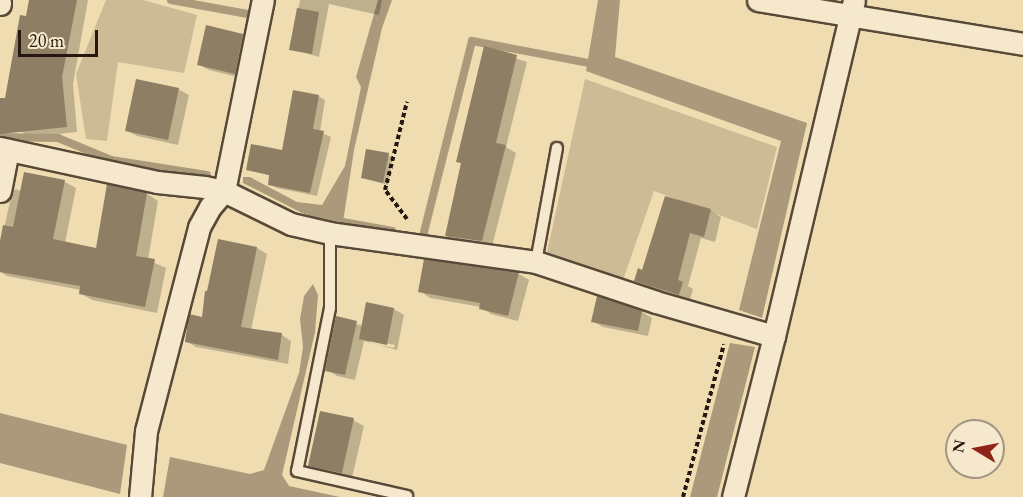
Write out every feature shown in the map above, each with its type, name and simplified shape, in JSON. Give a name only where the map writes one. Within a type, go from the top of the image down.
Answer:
[{"type":"street","points":[[140,497],[147,431],[199,227],[210,207],[224,191],[263,0]]},
{"type":"street","points":[[758,0],[853,8],[1023,44]]},
{"type":"street","points":[[733,497],[853,8]]},
{"type":"street","points":[[0,191],[4,149],[157,182],[224,191],[291,224],[330,233],[536,261],[656,302],[774,336]]},
{"type":"lane","points":[[536,261],[557,148]]},
{"type":"lane","points":[[330,233],[330,308],[297,471],[407,496]]},
{"type":"path","points":[[406,243],[408,220],[386,190],[407,102]]},
{"type":"path","points":[[683,497],[729,323]]},
{"type":"shaded area","points":[[106,0],[143,0],[197,15],[184,73],[118,62],[107,141],[86,139],[76,74]]},
{"type":"shaded area","points":[[378,0],[392,0],[382,28],[354,150],[343,222],[325,221],[302,213],[243,183],[243,177],[250,177],[297,202],[322,205],[345,166],[361,87],[356,77]]},
{"type":"shaded area","points":[[598,0],[620,0],[615,57],[807,123],[762,318],[739,310],[781,141],[586,71]]},
{"type":"shaded area","points":[[585,79],[777,147],[757,229],[654,191],[622,283],[547,252]]},
{"type":"shaded area","points":[[313,284],[318,295],[315,332],[282,475],[289,486],[340,497],[163,497],[170,457],[250,474],[264,470],[299,373],[303,347],[300,319],[304,296]]},
{"type":"shaded area","points":[[730,343],[755,347],[717,497],[690,497]]},
{"type":"shaded area","points":[[0,413],[127,445],[120,494],[0,463]]},
{"type":"building","points":[[29,0],[77,0],[62,77],[67,127],[0,134],[0,98],[5,98],[20,15],[26,16]]},
{"type":"building","points":[[297,8],[319,12],[312,54],[289,50]]},
{"type":"building","points":[[206,25],[243,34],[235,74],[197,65]]},
{"type":"building","points":[[484,46],[517,55],[496,143],[506,145],[482,241],[445,236],[461,163],[456,162]]},
{"type":"building","points":[[136,79],[179,88],[168,140],[125,131]]},
{"type":"building","points":[[293,90],[319,95],[313,129],[324,131],[310,193],[268,185],[269,175],[246,170],[251,144],[282,150]]},
{"type":"building","points":[[366,149],[389,153],[383,183],[361,178]]},
{"type":"building","points":[[24,172],[65,180],[53,239],[96,248],[107,184],[147,193],[136,256],[155,259],[145,307],[79,294],[80,286],[0,272],[0,241],[3,225],[13,227]]},
{"type":"building","points":[[665,196],[711,209],[704,237],[690,233],[678,280],[683,282],[679,295],[634,281],[638,268],[642,270]]},
{"type":"building","points":[[218,239],[257,247],[241,327],[282,333],[278,360],[185,342],[189,314],[202,317],[205,291],[207,291]]},
{"type":"building","points":[[424,259],[519,272],[508,316],[479,309],[480,303],[418,292]]},
{"type":"building","points":[[597,296],[642,311],[638,331],[591,322]]},
{"type":"building","points":[[366,302],[394,308],[387,345],[359,339]]},
{"type":"building","points":[[336,316],[357,321],[345,375],[325,371]]},
{"type":"building","points":[[320,411],[354,418],[342,473],[308,466]]},
{"type":"waterway","points":[[171,0],[248,14]]},
{"type":"waterway","points":[[424,232],[472,41],[588,63]]},
{"type":"waterway","points":[[0,137],[58,138],[111,160],[207,175]]},
{"type":"waterway","points":[[343,222],[392,231]]}]
